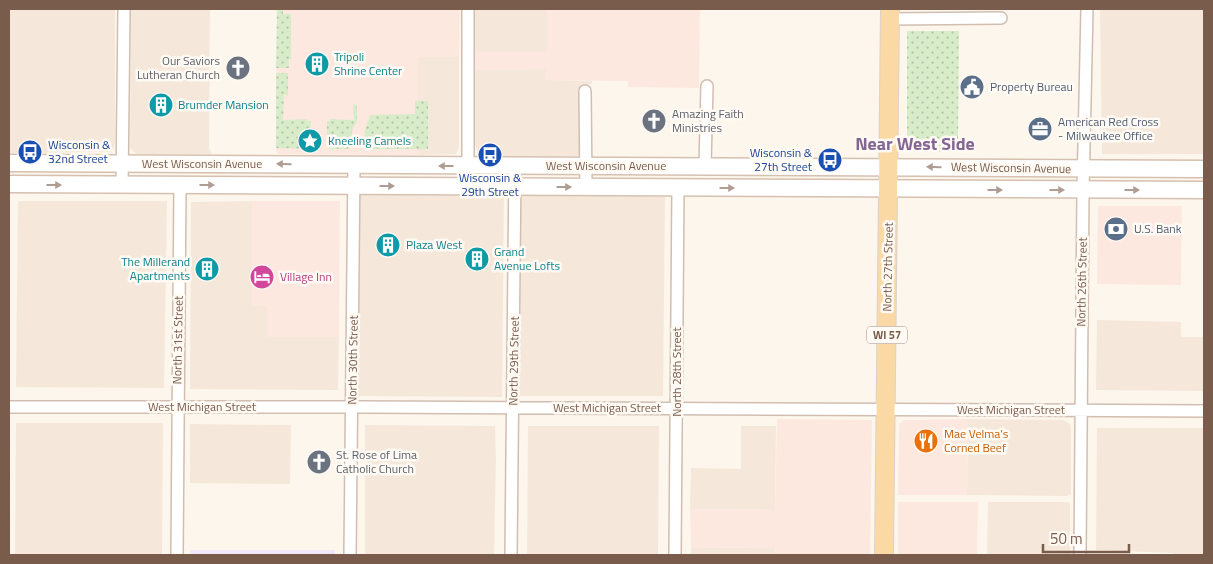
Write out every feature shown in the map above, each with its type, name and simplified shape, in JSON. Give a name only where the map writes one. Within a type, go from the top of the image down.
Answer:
[{"type":"main road","name":"North 27th Street","points":[[884,555],[890,14]]},
{"type":"main road","name":"West Wisconsin Avenue","points":[[9,163],[1204,169]]},
{"type":"main road","points":[[678,188],[690,178],[712,176],[726,166]]},
{"type":"main road","name":"West Wisconsin Avenue","points":[[9,184],[1204,190]]},
{"type":"street","points":[[122,185],[124,9]]},
{"type":"street","points":[[468,9],[468,166]]},
{"type":"street","name":"North 26th Street","points":[[1080,555],[1083,190],[1087,9]]},
{"type":"street","points":[[890,14],[1001,18]]},
{"type":"street","points":[[705,166],[707,86]]},
{"type":"street","points":[[585,91],[586,187]]},
{"type":"street","name":"North 30th Street","points":[[350,555],[354,165]]},
{"type":"street","name":"North 29th Street","points":[[511,555],[515,166]]},
{"type":"street","name":"North 31st Street","points":[[176,555],[180,185]]},
{"type":"street","name":"North 28th Street","points":[[675,555],[678,188]]},
{"type":"street","name":"West Michigan Street","points":[[9,407],[1204,411]]},
{"type":"shaded area","points":[[9,9],[115,9],[115,143],[111,152],[9,153]]},
{"type":"shaded area","points":[[131,9],[210,9],[209,148],[212,154],[136,154],[130,148]]},
{"type":"shaded area","points":[[277,9],[460,9],[459,57],[418,57],[418,155],[278,154],[276,151]]},
{"type":"shaded area","points":[[475,9],[547,9],[547,52],[475,52]]},
{"type":"shaded area","points":[[547,9],[700,9],[699,88],[628,87],[628,81],[546,80],[546,69],[475,70],[475,52],[547,52]]},
{"type":"shaded area","points":[[1100,9],[1204,9],[1204,154],[1102,154]]},
{"type":"shaded area","points":[[418,57],[459,57],[459,147],[456,154],[418,155]]},
{"type":"shaded area","points":[[547,69],[547,80],[592,81],[592,84],[581,84],[579,155],[486,156],[478,153],[475,145],[475,70]]},
{"type":"shaded area","points":[[359,195],[504,196],[502,397],[358,396]]},
{"type":"shaded area","points":[[521,195],[665,197],[663,396],[520,396]]},
{"type":"shaded area","points":[[18,201],[167,201],[164,388],[16,387]]},
{"type":"shaded area","points":[[252,201],[252,306],[267,306],[268,337],[339,337],[338,390],[190,389],[191,202]]},
{"type":"shaded area","points":[[252,201],[340,201],[339,337],[267,337],[267,306],[252,306]]},
{"type":"shaded area","points":[[1098,206],[1182,206],[1181,285],[1097,284]]},
{"type":"shaded area","points":[[1097,320],[1181,322],[1181,337],[1204,337],[1204,391],[1096,390]]},
{"type":"shaded area","points":[[777,419],[872,420],[870,555],[776,555],[775,547],[691,548],[690,509],[775,510]]},
{"type":"shaded area","points":[[968,419],[1064,420],[1070,424],[1071,494],[1067,496],[967,495]]},
{"type":"shaded area","points":[[968,419],[967,495],[898,495],[899,424],[904,420]]},
{"type":"shaded area","points":[[16,423],[163,423],[162,555],[15,555]]},
{"type":"shaded area","points":[[190,424],[291,425],[290,484],[190,483]]},
{"type":"shaded area","points":[[365,425],[495,426],[494,555],[365,555]]},
{"type":"shaded area","points":[[528,426],[659,426],[658,555],[527,555]]},
{"type":"shaded area","points":[[741,426],[776,426],[775,510],[690,509],[691,468],[741,469]]},
{"type":"shaded area","points":[[1097,428],[1204,428],[1204,555],[1096,550]]},
{"type":"shaded area","points":[[898,502],[978,502],[977,555],[898,555]]},
{"type":"shaded area","points":[[988,502],[1067,502],[1070,504],[1070,555],[987,555]]},
{"type":"shaded area","points":[[775,547],[776,555],[691,555],[691,548]]},
{"type":"shaded area","points":[[190,550],[335,550],[335,555],[190,555]]},
{"type":"green space","points":[[277,9],[283,9],[283,14],[291,14],[291,59],[289,59],[289,68],[276,68]]},
{"type":"green space","points":[[907,31],[959,31],[958,152],[910,151],[907,145]]},
{"type":"green space","points":[[276,73],[288,73],[288,96],[284,94],[283,96],[283,120],[307,119],[307,121],[311,121],[308,149],[276,148]]},
{"type":"green space","points":[[415,101],[428,101],[428,149],[364,149],[365,130],[370,115],[415,114]]},
{"type":"green space","points":[[353,104],[357,105],[357,121],[353,128],[348,149],[330,149],[327,143],[327,121],[330,121],[330,119],[354,120]]},
{"type":"place","name":"Tripoli Shrine Center","points":[[317,64]]},
{"type":"place","name":"Our Saviors Lutheran Church","points":[[238,68]]},
{"type":"place","name":"Property Bureau","points":[[972,87]]},
{"type":"place","name":"Brumder Mansion","points":[[161,105]]},
{"type":"place","name":"Amazing Faith Ministries","points":[[654,121]]},
{"type":"place","name":"American Red Cross - Milwaukee Office","points":[[1040,129]]},
{"type":"place","name":"Kneeling Camels","points":[[310,141]]},
{"type":"place","name":"Wisconsin & 32nd Street","points":[[30,152]]},
{"type":"place","name":"Wisconsin & 29th Street","points":[[490,155]]},
{"type":"place","name":"Wisconsin & 27th Street","points":[[830,160]]},
{"type":"place","name":"U.S. Bank","points":[[1116,229]]},
{"type":"place","name":"Plaza West","points":[[388,245]]},
{"type":"place","name":"Grand Avenue Lofts","points":[[477,259]]},
{"type":"place","name":"The Millerand Apartments","points":[[207,269]]},
{"type":"place","name":"Village Inn","points":[[262,277]]},
{"type":"place","name":"Mae Velma’s Corned Beef","points":[[926,441]]},
{"type":"place","name":"St. Rose of Lima Catholic Church","points":[[319,462]]},
{"type":"district","name":"Near West Side","points":[[915,144]]}]
